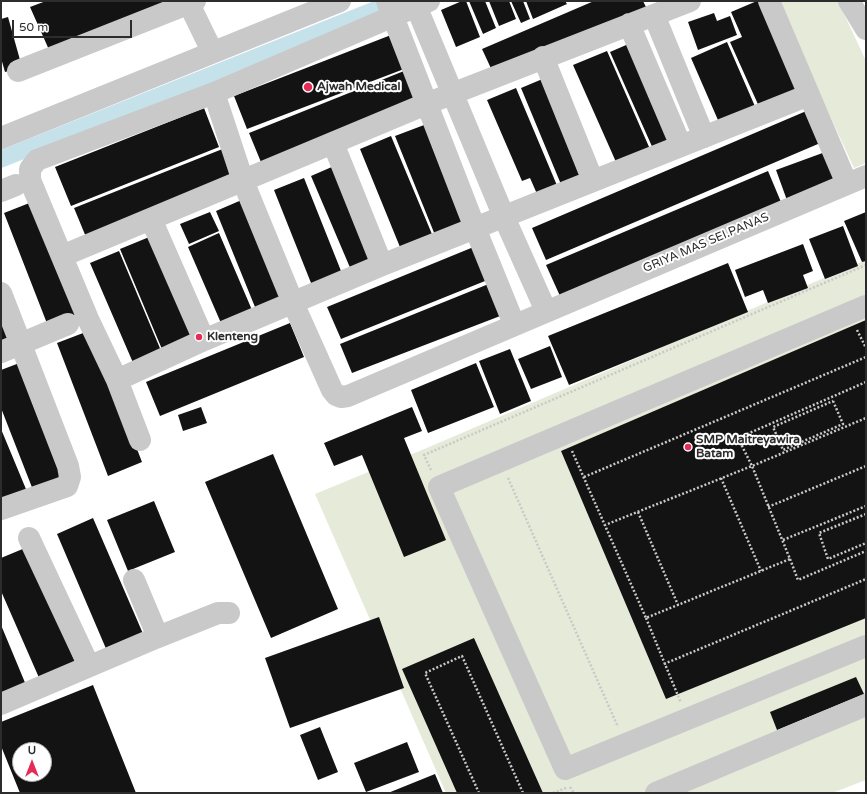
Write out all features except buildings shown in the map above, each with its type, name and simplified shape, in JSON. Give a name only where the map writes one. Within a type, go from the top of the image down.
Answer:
[{"type":"street","points":[[1,138],[212,51],[340,1]]},
{"type":"street","points":[[62,256],[426,104],[543,57],[690,1]]},
{"type":"street","points":[[770,1],[808,95],[856,180]]},
{"type":"street","points":[[18,71],[192,2],[212,51]]},
{"type":"street","points":[[140,440],[117,380],[88,319],[30,180],[30,169],[37,160],[214,93],[390,9],[419,2],[452,94],[504,217],[546,310]]},
{"type":"street","points":[[856,4],[866,29]]},
{"type":"street","points":[[390,9],[474,228],[514,324]]},
{"type":"street","points":[[654,15],[704,137]]},
{"type":"street","points":[[628,24],[681,146]]},
{"type":"street","points":[[543,57],[594,181]]},
{"type":"street","points":[[214,93],[243,181],[293,303]]},
{"type":"street","points":[[117,380],[204,340],[382,265],[808,95]]},
{"type":"street","points":[[333,143],[382,265]]},
{"type":"street","name":"GRIYA MAS SEI.PANAS","points":[[293,303],[332,390],[336,395],[348,396],[546,310],[856,180]]},
{"type":"street","points":[[151,219],[204,340]]},
{"type":"street","points":[[1,293],[68,466],[70,477],[67,486],[1,510]]},
{"type":"street","points":[[866,306],[439,487],[564,769],[866,646]]},
{"type":"street","points":[[1,352],[68,324]]},
{"type":"street","points":[[29,538],[89,666]]},
{"type":"street","points":[[134,580],[158,636]]},
{"type":"street","points":[[1,704],[158,636],[218,613],[229,613]]},
{"type":"street","points":[[656,793],[866,705]]},
{"type":"path","points":[[424,455],[866,265]]},
{"type":"path","points":[[584,477],[866,357]]},
{"type":"path","points":[[866,382],[738,438],[752,466],[798,580],[866,551]]},
{"type":"path","points":[[830,397],[833,401],[843,424],[783,450],[773,427],[833,401]]},
{"type":"path","points":[[605,525],[866,418]]},
{"type":"path","points":[[564,434],[646,618],[688,719]]},
{"type":"path","points":[[501,461],[626,744]]},
{"type":"path","points":[[768,507],[866,466]]},
{"type":"path","points":[[722,478],[761,571]]},
{"type":"path","points":[[783,540],[866,506]]},
{"type":"path","points":[[638,512],[678,605]]},
{"type":"path","points":[[866,514],[819,533],[828,559],[866,543]]},
{"type":"path","points":[[646,618],[790,559]]},
{"type":"path","points":[[664,664],[866,580]]},
{"type":"path","points":[[479,793],[425,673],[462,656],[523,793]]},
{"type":"path","points":[[553,793],[570,786]]},
{"type":"green space","points":[[777,1],[838,1],[866,61],[866,163],[854,168]]},
{"type":"green space","points":[[866,260],[866,780],[832,793],[446,793],[315,494],[422,450]]},
{"type":"waterway","points":[[1,159],[397,1]]},
{"type":"place","name":"Ajwah Medical","points":[[308,87]]},
{"type":"place","name":"Klenteng","points":[[199,337]]},
{"type":"place","name":"SMP Maitreyawira Batam","points":[[688,447]]}]
